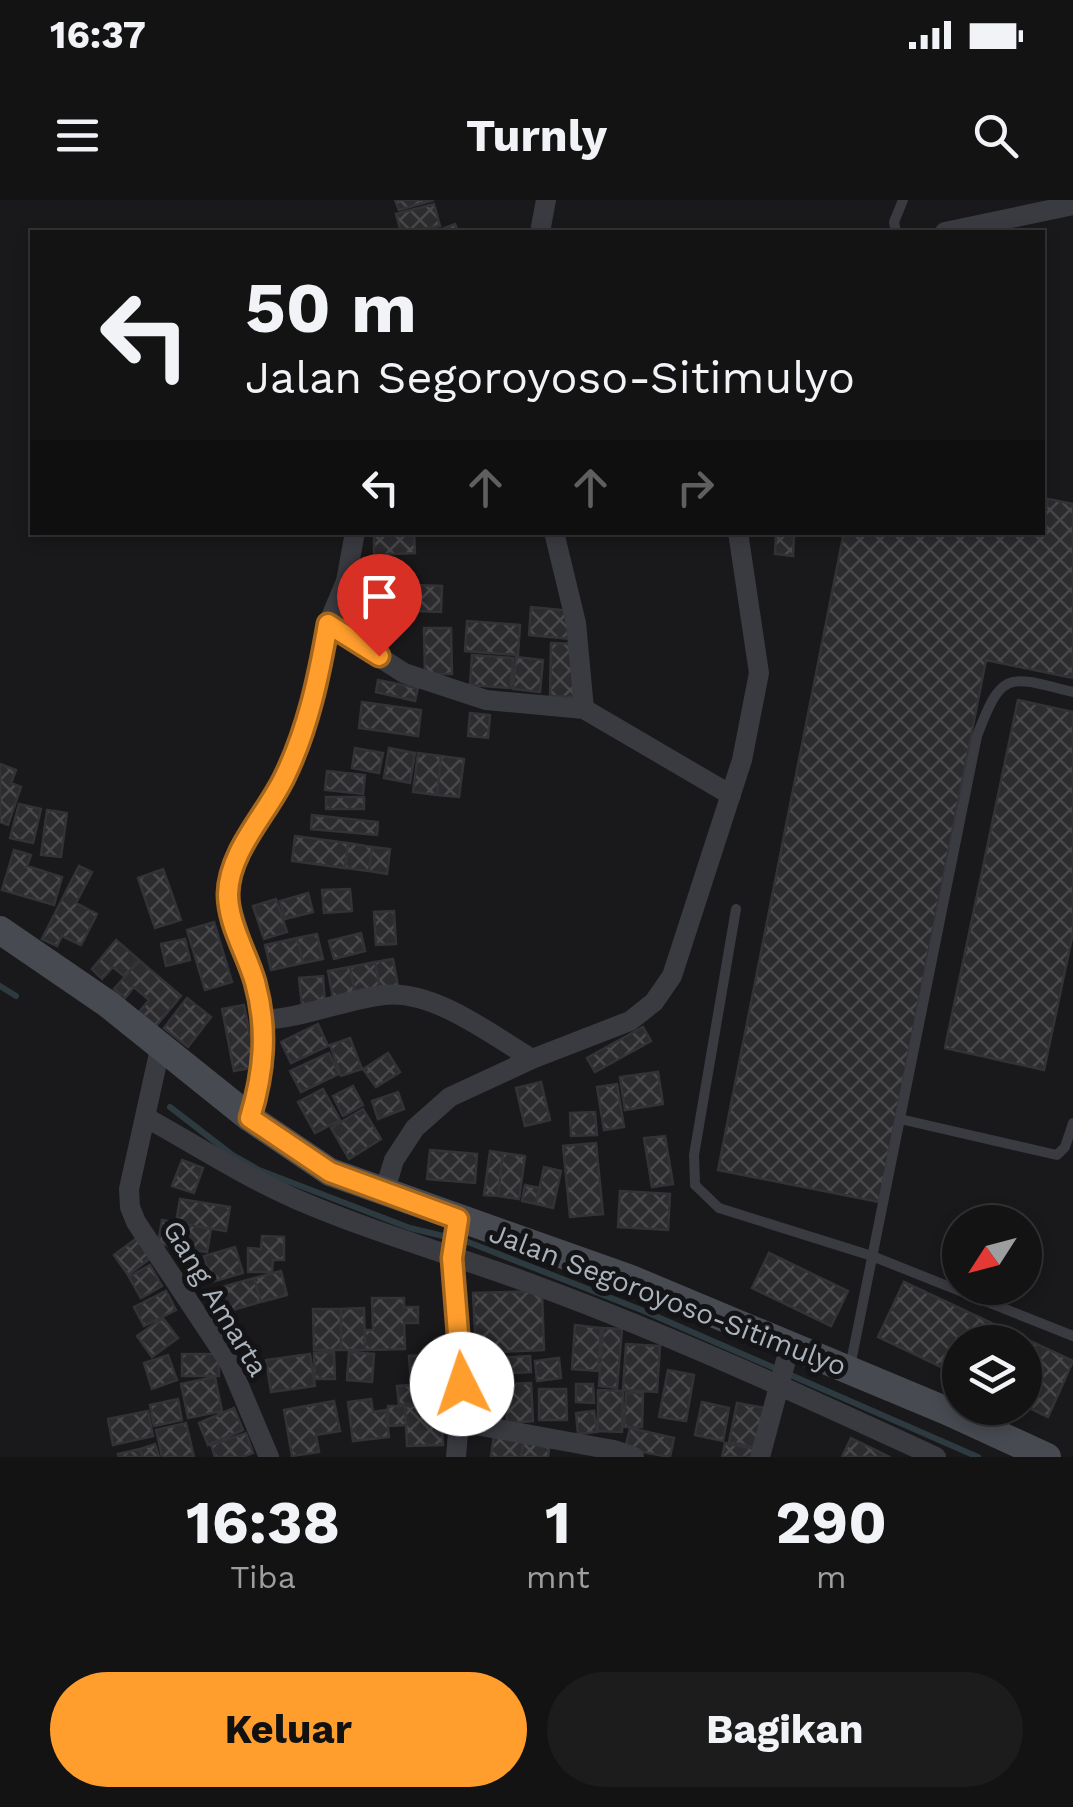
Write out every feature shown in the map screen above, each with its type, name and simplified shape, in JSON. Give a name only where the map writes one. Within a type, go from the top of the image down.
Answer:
[{"type":"main road","name":"Jalan Segoroyoso-Sitimulyo","points":[[0,930],[108,1004],[250,1118],[330,1172],[630,1278],[1047,1457]]},
{"type":"street","points":[[540,230],[546,200]]},
{"type":"street","points":[[955,230],[1073,206]]},
{"type":"street","points":[[250,1118],[261,1081],[262,1020],[228,896],[232,867],[284,779],[302,735],[328,624],[346,581],[354,535]]},
{"type":"street","points":[[555,535],[576,623],[584,709]]},
{"type":"street","points":[[384,1193],[394,1160],[415,1128],[450,1097],[532,1059],[630,1021],[654,1002],[672,976],[742,760],[758,672],[738,535]]},
{"type":"street","points":[[328,624],[404,672],[486,700],[584,709],[731,795]]},
{"type":"street","points":[[262,1020],[287,1019],[388,994],[416,997],[454,1012],[532,1059]]},
{"type":"street","name":"Gang Amarta","points":[[160,1049],[129,1189],[130,1207],[136,1222],[230,1362],[269,1457]]},
{"type":"street","points":[[145,1117],[269,1187],[357,1224],[538,1286],[778,1384],[936,1457]]},
{"type":"street","points":[[456,1457],[462,1384],[452,1258],[458,1219]]},
{"type":"street","points":[[760,1457],[790,1345]]},
{"type":"street","points":[[459,1422],[624,1454]]},
{"type":"lane","points":[[896,230],[894,222],[904,200]]},
{"type":"lane","points":[[850,1370],[977,736],[992,696],[1007,683],[1026,680],[1073,692]]},
{"type":"lane","points":[[736,908],[694,1155],[696,1185],[719,1208],[872,1256],[1073,1336]]},
{"type":"lane","points":[[900,1119],[1057,1155],[1066,1147],[1073,1123]]},
{"type":"building","points":[[395,200],[434,200],[399,210]]},
{"type":"building","points":[[434,204],[440,226],[400,230],[396,214]]},
{"type":"building","points":[[1048,499],[1073,504],[1073,678],[986,660],[879,1202],[718,1170],[843,535],[1045,535]]},
{"type":"building","points":[[374,535],[414,535],[415,553],[374,555]]},
{"type":"building","points":[[776,535],[794,536],[793,556],[775,554]]},
{"type":"building","points":[[373,566],[409,570],[402,624],[367,619]]},
{"type":"building","points":[[415,585],[442,586],[441,612],[415,611]]},
{"type":"building","points":[[531,607],[573,611],[570,639],[529,635]]},
{"type":"building","points":[[467,621],[520,625],[518,655],[465,651]]},
{"type":"building","points":[[424,628],[451,628],[452,674],[425,674]]},
{"type":"building","points":[[551,643],[576,644],[575,697],[550,696]]},
{"type":"building","points":[[472,655],[513,658],[511,688],[470,685]]},
{"type":"building","points":[[516,657],[543,660],[540,692],[513,689]]},
{"type":"building","points":[[378,680],[418,688],[415,701],[376,692]]},
{"type":"building","points":[[1018,700],[1073,712],[1073,933],[1044,1070],[945,1048]]},
{"type":"building","points":[[362,702],[421,710],[418,736],[359,728]]},
{"type":"building","points":[[470,713],[490,715],[488,738],[468,736]]},
{"type":"building","points":[[355,748],[383,753],[379,773],[352,768]]},
{"type":"building","points":[[389,748],[415,753],[410,783],[384,778]]},
{"type":"building","points":[[418,753],[441,756],[437,795],[413,792]]},
{"type":"building","points":[[441,756],[464,759],[459,797],[437,795]]},
{"type":"building","points":[[0,764],[16,770],[11,783],[21,787],[8,825],[0,822]]},
{"type":"building","points":[[327,771],[365,775],[363,794],[325,790]]},
{"type":"building","points":[[326,797],[364,797],[364,809],[326,809]]},
{"type":"building","points":[[19,804],[41,809],[33,843],[10,838]]},
{"type":"building","points":[[47,810],[67,813],[61,857],[41,855]]},
{"type":"building","points":[[312,815],[378,822],[377,835],[311,829]]},
{"type":"building","points":[[295,836],[348,843],[345,868],[292,861]]},
{"type":"building","points":[[348,843],[372,847],[369,871],[345,868]]},
{"type":"building","points":[[372,847],[390,849],[387,874],[369,871]]},
{"type":"building","points":[[14,850],[31,855],[27,866],[62,877],[54,905],[2,890]]},
{"type":"building","points":[[79,866],[92,872],[76,903],[97,914],[81,945],[62,936],[57,946],[42,939]]},
{"type":"building","points":[[163,869],[181,920],[155,928],[138,878]]},
{"type":"building","points":[[350,889],[352,911],[324,913],[322,890]]},
{"type":"building","points":[[308,893],[313,912],[285,919],[280,901]]},
{"type":"building","points":[[276,899],[287,932],[264,939],[253,906]]},
{"type":"building","points":[[394,911],[396,944],[376,945],[374,912]]},
{"type":"building","points":[[214,922],[232,982],[205,990],[187,930]]},
{"type":"building","points":[[361,933],[365,951],[334,959],[329,941]]},
{"type":"building","points":[[317,934],[323,959],[303,963],[297,938]]},
{"type":"building","points":[[297,938],[303,963],[271,970],[265,945]]},
{"type":"building","points":[[185,939],[190,960],[166,966],[161,944]]},
{"type":"building","points":[[116,940],[139,960],[125,977],[113,967],[102,979],[92,969]]},
{"type":"building","points":[[393,959],[398,986],[380,989],[375,962]]},
{"type":"building","points":[[139,960],[181,996],[156,1026],[139,1012],[149,1000],[134,987],[125,998],[114,989]]},
{"type":"building","points":[[375,962],[380,989],[355,994],[350,967]]},
{"type":"building","points":[[350,967],[355,994],[333,998],[328,971]]},
{"type":"building","points":[[323,976],[325,1004],[302,1006],[299,978]]},
{"type":"building","points":[[187,998],[211,1017],[188,1047],[164,1028]]},
{"type":"building","points":[[244,1005],[256,1067],[234,1071],[222,1009]]},
{"type":"building","points":[[318,1024],[328,1046],[291,1063],[281,1042]]},
{"type":"building","points":[[643,1027],[651,1041],[595,1072],[587,1058]]},
{"type":"building","points":[[350,1038],[362,1069],[341,1076],[330,1045]]},
{"type":"building","points":[[329,1053],[339,1074],[301,1092],[290,1071]]},
{"type":"building","points":[[388,1053],[400,1072],[376,1087],[363,1069]]},
{"type":"building","points":[[658,1072],[663,1104],[625,1110],[620,1077]]},
{"type":"building","points":[[541,1082],[550,1120],[525,1126],[516,1088]]},
{"type":"building","points":[[617,1084],[624,1127],[604,1130],[597,1087]]},
{"type":"building","points":[[353,1086],[363,1105],[343,1116],[333,1096]]},
{"type":"building","points":[[323,1089],[340,1120],[315,1133],[298,1102]]},
{"type":"building","points":[[398,1092],[404,1109],[378,1119],[372,1101]]},
{"type":"building","points":[[363,1109],[381,1139],[349,1159],[331,1128]]},
{"type":"building","points":[[595,1112],[597,1135],[571,1136],[570,1113]]},
{"type":"building","points":[[665,1136],[673,1184],[652,1187],[644,1138]]},
{"type":"building","points":[[596,1143],[603,1214],[570,1217],[563,1146]]},
{"type":"building","points":[[430,1150],[477,1154],[475,1183],[427,1179]]},
{"type":"building","points":[[490,1151],[503,1153],[498,1196],[484,1195]]},
{"type":"building","points":[[503,1153],[525,1156],[519,1199],[498,1196]]},
{"type":"building","points":[[182,1160],[203,1168],[194,1193],[172,1186]]},
{"type":"building","points":[[544,1167],[561,1171],[553,1208],[536,1204]]},
{"type":"building","points":[[525,1185],[540,1188],[536,1204],[522,1201]]},
{"type":"building","points":[[620,1191],[670,1194],[668,1230],[618,1227]]},
{"type":"building","points":[[180,1199],[230,1207],[226,1231],[176,1223]]},
{"type":"building","points":[[162,1220],[211,1229],[207,1252],[158,1244]]},
{"type":"building","points":[[262,1236],[284,1237],[284,1260],[273,1260],[272,1272],[248,1272],[248,1248],[261,1249]]},
{"type":"building","points":[[137,1238],[152,1257],[128,1275],[114,1255]]},
{"type":"building","points":[[235,1247],[243,1273],[212,1282],[204,1256]]},
{"type":"building","points":[[769,1253],[848,1291],[831,1326],[752,1288]]},
{"type":"building","points":[[150,1265],[162,1286],[141,1298],[129,1277]]},
{"type":"building","points":[[281,1271],[287,1295],[261,1302],[254,1278]]},
{"type":"building","points":[[254,1278],[261,1302],[218,1314],[211,1290]]},
{"type":"building","points":[[904,1282],[942,1300],[942,1305],[953,1305],[996,1325],[942,1325],[942,1367],[878,1337]]},
{"type":"building","points":[[166,1291],[176,1310],[144,1326],[134,1307]]},
{"type":"building","points":[[542,1291],[544,1350],[476,1353],[473,1293]]},
{"type":"building","points":[[372,1298],[404,1298],[404,1307],[418,1307],[418,1323],[404,1323],[405,1349],[365,1350],[365,1330],[373,1330]]},
{"type":"building","points":[[364,1308],[365,1350],[341,1350],[341,1309]]},
{"type":"building","points":[[313,1309],[341,1309],[341,1350],[314,1350]]},
{"type":"building","points":[[163,1318],[178,1338],[152,1357],[137,1336]]},
{"type":"building","points":[[575,1325],[601,1328],[598,1371],[572,1369]]},
{"type":"building","points":[[603,1328],[622,1329],[617,1388],[599,1386]]},
{"type":"building","points":[[626,1344],[660,1346],[657,1392],[623,1390]]},
{"type":"building","points":[[1042,1347],[1073,1361],[1048,1417],[1042,1414]]},
{"type":"building","points":[[334,1352],[335,1379],[315,1379],[314,1353]]},
{"type":"building","points":[[349,1352],[374,1354],[372,1382],[347,1380]]},
{"type":"building","points":[[182,1354],[219,1354],[219,1376],[182,1376]]},
{"type":"building","points":[[310,1354],[315,1386],[271,1392],[266,1360]]},
{"type":"building","points":[[438,1354],[442,1401],[399,1405],[397,1386],[411,1385],[409,1356]]},
{"type":"building","points":[[168,1355],[177,1380],[152,1389],[144,1363]]},
{"type":"building","points":[[530,1356],[531,1372],[479,1375],[478,1359]]},
{"type":"building","points":[[559,1358],[561,1378],[537,1381],[535,1361]]},
{"type":"building","points":[[668,1370],[694,1375],[686,1421],[659,1417]]},
{"type":"building","points":[[215,1377],[222,1411],[188,1418],[181,1384]]},
{"type":"building","points":[[531,1383],[533,1421],[507,1423],[505,1384]]},
{"type":"building","points":[[476,1384],[499,1385],[497,1417],[475,1415]]},
{"type":"building","points":[[576,1384],[593,1384],[594,1403],[576,1402]]},
{"type":"building","points":[[539,1389],[566,1389],[567,1420],[539,1420]]},
{"type":"building","points":[[598,1390],[623,1391],[622,1432],[598,1431]]},
{"type":"building","points":[[626,1393],[643,1393],[642,1427],[624,1427]]},
{"type":"building","points":[[178,1399],[182,1420],[154,1426],[150,1405]]},
{"type":"building","points":[[371,1399],[373,1412],[386,1410],[389,1437],[353,1441],[348,1402]]},
{"type":"building","points":[[334,1401],[340,1431],[316,1435],[319,1452],[292,1456],[284,1410]]},
{"type":"building","points":[[702,1402],[729,1408],[723,1441],[695,1435]]},
{"type":"building","points":[[737,1403],[765,1408],[758,1448],[729,1442]]},
{"type":"building","points":[[441,1405],[443,1445],[407,1446],[405,1406]]},
{"type":"building","points":[[388,1406],[405,1406],[406,1425],[388,1426]]},
{"type":"building","points":[[234,1408],[243,1430],[208,1445],[199,1423]]},
{"type":"building","points":[[148,1411],[153,1436],[113,1445],[108,1419]]},
{"type":"building","points":[[594,1411],[597,1432],[578,1434],[576,1413]]},
{"type":"building","points":[[186,1423],[194,1457],[162,1457],[156,1430]]},
{"type":"building","points":[[630,1428],[674,1438],[670,1457],[625,1449]]},
{"type":"building","points":[[246,1433],[253,1453],[215,1457],[211,1445]]},
{"type":"building","points":[[494,1435],[524,1439],[521,1457],[491,1457]]},
{"type":"building","points":[[851,1438],[890,1457],[842,1457]]},
{"type":"building","points":[[524,1439],[550,1443],[548,1457],[521,1457]]},
{"type":"building","points":[[725,1443],[755,1449],[754,1457],[722,1457]]},
{"type":"building","points":[[155,1444],[159,1457],[143,1457],[140,1449]]},
{"type":"building","points":[[140,1449],[143,1457],[118,1454]]},
{"type":"waterway","points":[[0,986],[16,996]]},
{"type":"waterway","points":[[170,1107],[231,1154],[259,1170],[410,1228],[468,1242],[644,1311],[978,1457]]},
{"type":"route","points":[[379,656],[328,624],[302,735],[284,779],[232,867],[228,896],[262,1020],[261,1081],[250,1118],[330,1172],[458,1219],[452,1258],[462,1384]]}]
